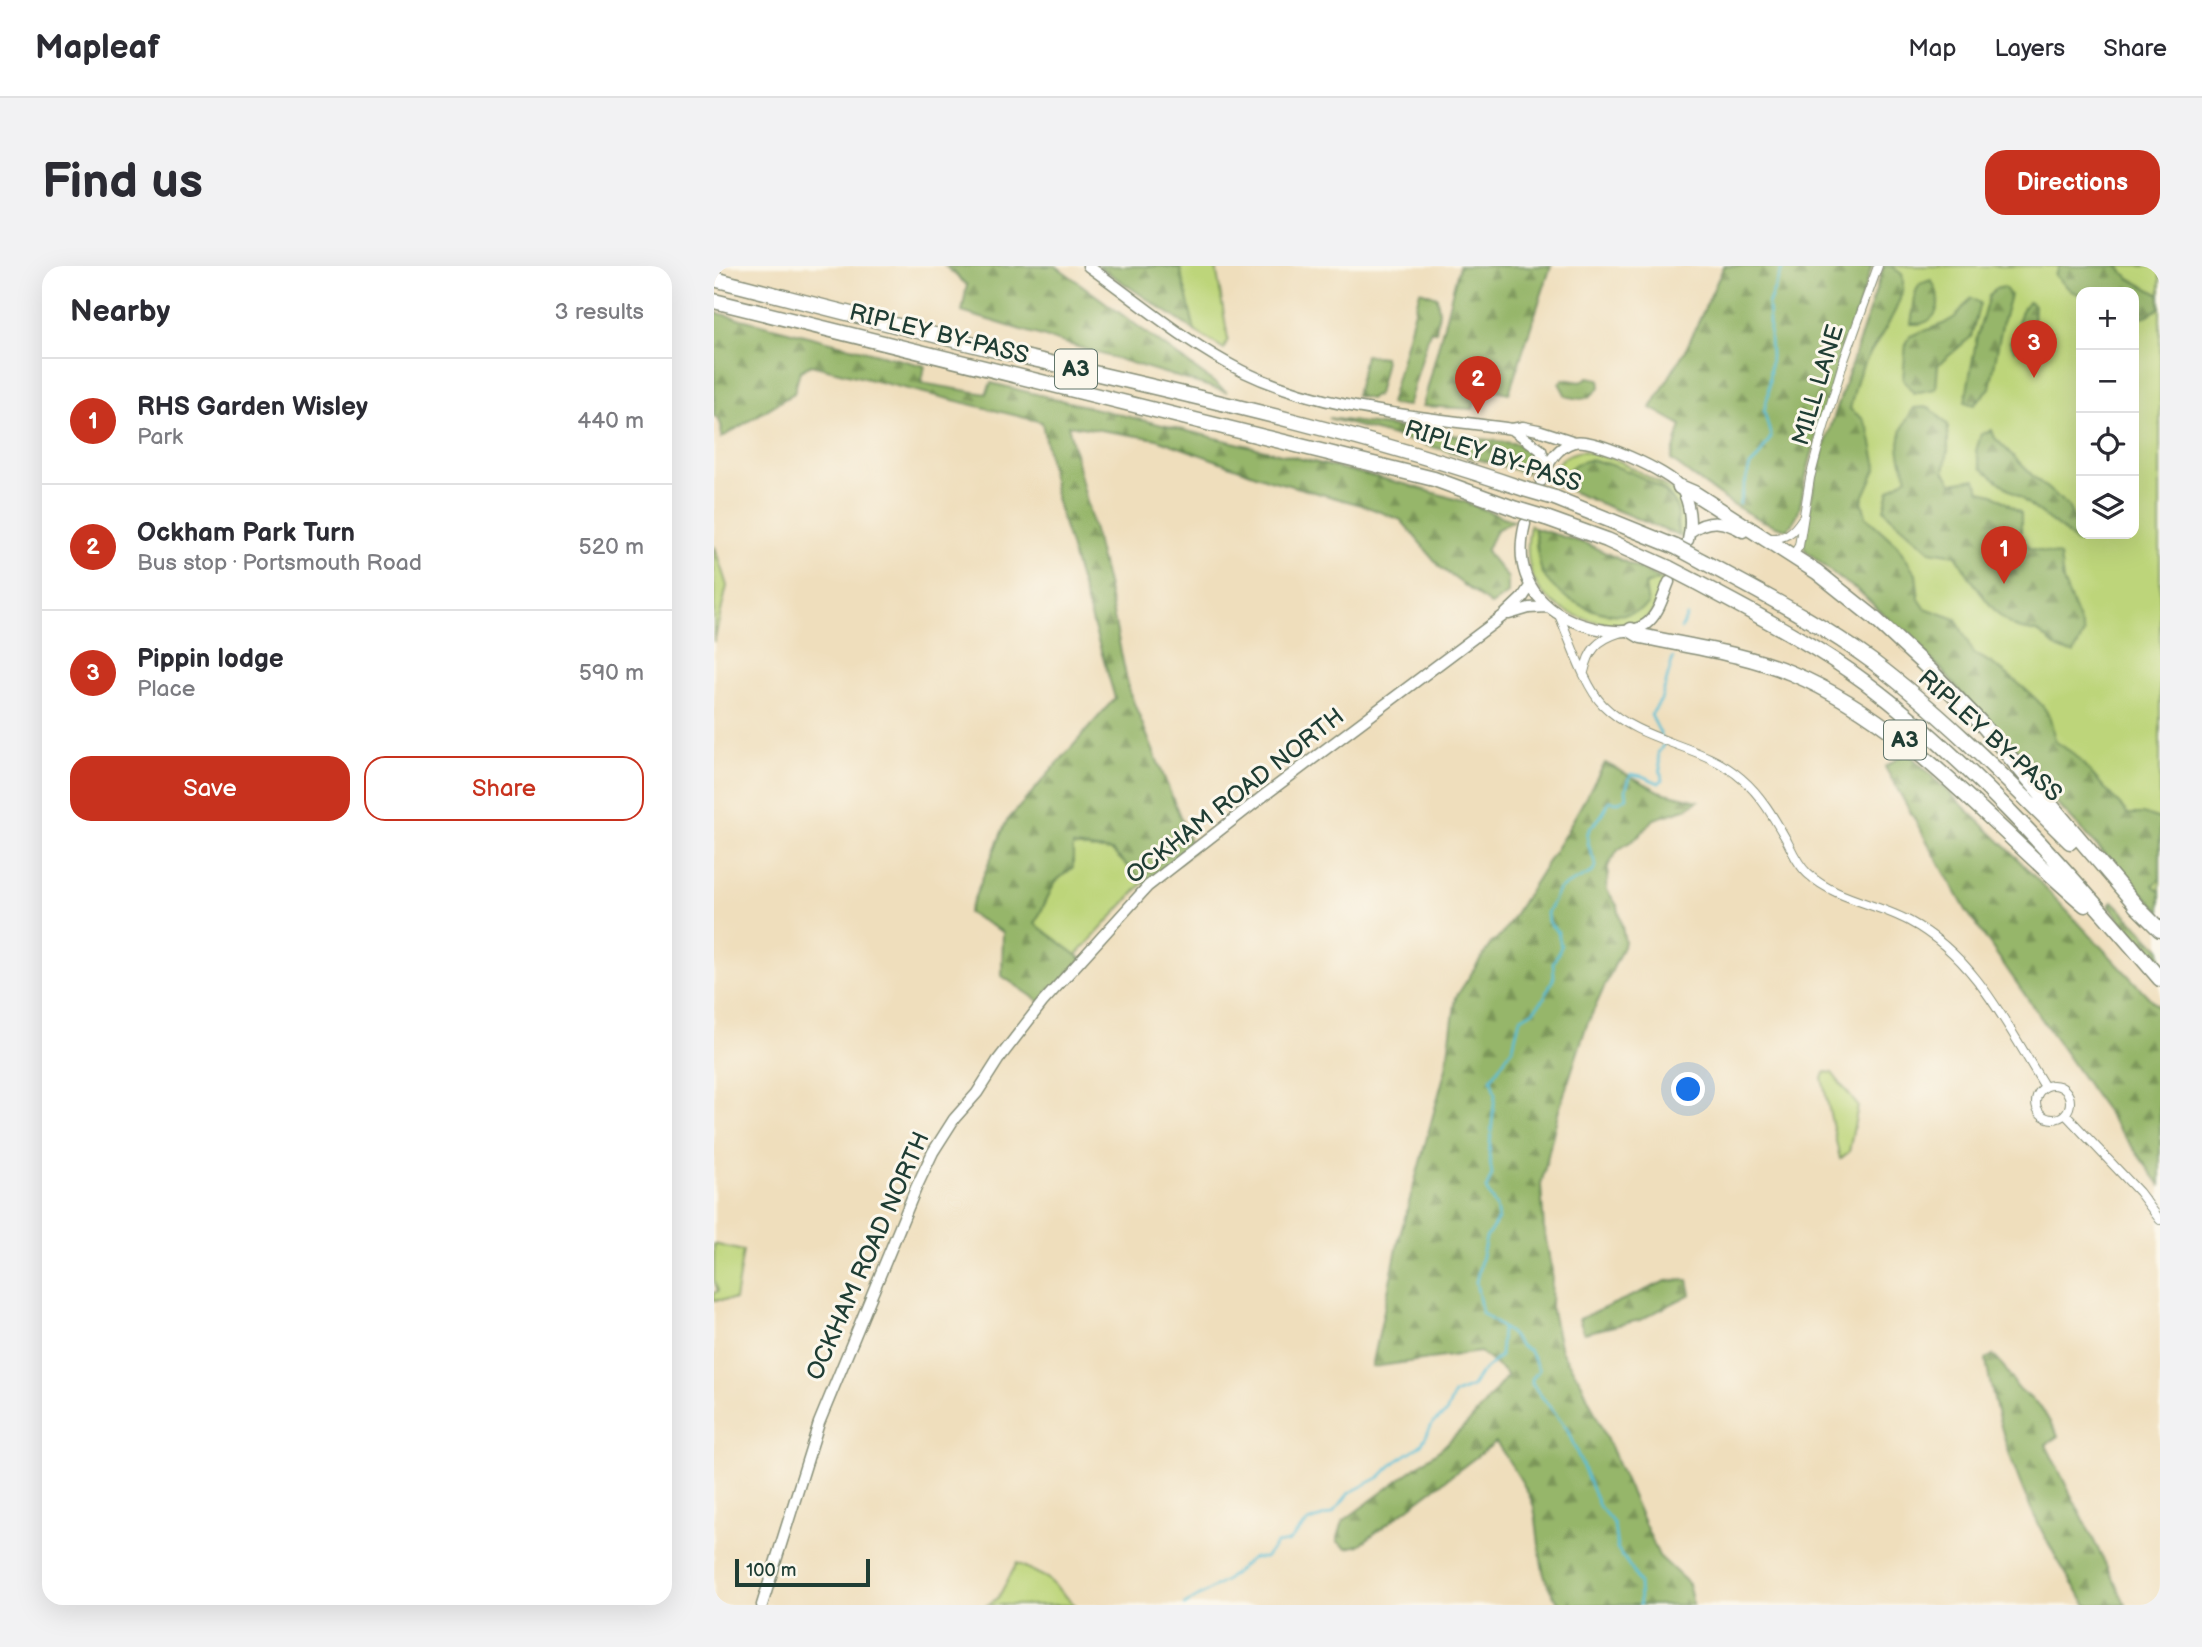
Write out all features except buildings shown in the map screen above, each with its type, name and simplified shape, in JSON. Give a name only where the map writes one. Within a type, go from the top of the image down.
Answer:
[{"type":"highway","name":"RIPLEY BY-PASS","points":[[714,279],[1028,358],[1182,393],[1438,459],[1685,540],[1704,562],[1790,608],[1873,662],[1951,726],[2141,911]]},
{"type":"highway","name":"RIPLEY BY-PASS","points":[[714,301],[1434,480],[1607,540],[1669,575],[1696,582],[1862,680],[1937,741],[2028,830],[2126,939]]},
{"type":"highway","name":"A3","points":[[1681,487],[1768,538],[1872,616],[1980,722],[2160,930]]},
{"type":"highway","name":"A3","points":[[1626,631],[1765,664],[1824,688],[1850,702],[1900,736],[2081,902],[2126,939],[2160,979]]},
{"type":"main road","points":[[1088,266],[1191,342],[1269,383],[1352,406],[1512,429],[1524,427],[1575,442]]},
{"type":"main road","points":[[1512,429],[1541,450],[1546,468]]},
{"type":"main road","points":[[1541,481],[1546,468],[1561,449],[1575,442],[1585,441],[1638,461],[1681,487],[1690,513],[1685,540]]},
{"type":"main road","points":[[1685,540],[1709,522],[1724,522],[1783,558],[1793,555]]},
{"type":"main road","points":[[1525,524],[1521,537],[1521,555],[1530,586],[1547,607],[1582,625],[1626,631],[1646,624],[1654,616],[1669,575]]},
{"type":"main road","name":"OCKHAM ROAD NORTH","points":[[762,1605],[819,1423],[916,1188],[939,1140],[977,1093],[998,1060],[1042,1003],[1148,886],[1503,616],[1523,597],[1530,586]]},
{"type":"main road","name":"OCKHAM ROAD NORTH","points":[[1503,616],[1529,608],[1547,607]]},
{"type":"street","name":"MILL LANE","points":[[1793,555],[1799,546],[1810,478],[1839,377],[1878,266]]},
{"type":"street","points":[[1768,538],[1779,539],[1788,535],[1803,518]]},
{"type":"street","points":[[1559,615],[1592,691],[1602,704],[1621,720],[1642,732],[1714,758],[1743,779],[1762,801],[1802,867],[1818,882],[1843,896],[1908,920],[1939,940],[1961,961],[1999,1009],[2045,1087]]},
{"type":"street","points":[[1584,672],[1593,646],[1604,638],[1626,631]]},
{"type":"street","points":[[2056,1085],[2068,1094],[2070,1105],[2065,1114],[2052,1119],[2040,1112],[2036,1098],[2045,1087],[2056,1085]]},
{"type":"street","points":[[2065,1114],[2139,1192],[2160,1220]]},
{"type":"green space","points":[[945,266],[1056,266],[1227,392],[962,312],[967,285]]},
{"type":"green space","points":[[1098,266],[1180,268],[1195,331]]},
{"type":"green space","points":[[1163,266],[1216,266],[1228,339],[1224,349],[1195,331],[1180,269]]},
{"type":"green space","points":[[1459,266],[1551,266],[1509,393],[1479,386],[1473,409],[1423,406]]},
{"type":"green space","points":[[1724,266],[1872,266],[1821,423],[1798,512],[1787,529],[1741,510],[1671,460],[1681,425],[1651,408],[1687,347]]},
{"type":"green space","points":[[1884,266],[2160,266],[2160,911],[2090,839],[1939,667],[1859,591],[1806,551],[1817,469]]},
{"type":"green space","points":[[1884,266],[1891,266],[1902,274],[1903,286],[1895,311],[1860,372],[1850,409],[1863,419],[1869,429],[1877,467],[1862,500],[1866,517],[1897,545],[1916,574],[1919,599],[1925,608],[1956,619],[1974,654],[2003,672],[2035,698],[2049,717],[2055,741],[2074,754],[2128,814],[2145,814],[2160,819],[2160,879],[2153,885],[2160,892],[2160,911],[2042,788],[1939,667],[1859,591],[1806,551],[1803,543],[1817,469]]},
{"type":"green space","points":[[2060,266],[2118,266],[2129,278],[2160,295],[2159,308],[2139,316],[2139,287],[2076,287],[2076,293],[2055,275]]},
{"type":"green space","points":[[1931,280],[1938,296],[1937,310],[1928,321],[1911,324],[1916,291],[1920,284]]},
{"type":"green space","points":[[2004,287],[2010,295],[1990,388],[1974,405],[1965,402],[1977,336],[1989,296],[1995,289]]},
{"type":"green space","points":[[1420,291],[1437,297],[1439,312],[1436,331],[1430,331],[1408,406],[1390,404]]},
{"type":"green space","points":[[1971,298],[1980,303],[1971,337],[1938,365],[1936,389],[1914,393],[1903,380],[1906,342],[1910,336],[1955,317]]},
{"type":"green space","points":[[2029,301],[2034,305],[2033,322],[2015,350],[2010,342]]},
{"type":"green space","points":[[714,312],[925,366],[921,383],[986,394],[991,383],[1408,485],[1465,502],[1513,521],[1496,530],[1486,551],[1508,578],[1508,594],[1491,605],[1441,568],[1401,520],[1365,506],[1270,480],[1157,439],[1068,425],[1107,584],[1129,691],[1194,851],[1148,886],[1112,851],[1073,846],[1073,867],[1055,882],[1035,924],[1082,959],[1042,1003],[1002,976],[1003,932],[968,913],[1006,822],[1115,698],[1057,502],[1042,422],[811,365],[800,371],[794,393],[721,438],[721,426],[714,416]]},
{"type":"green space","points":[[1365,355],[1384,357],[1385,365],[1378,394],[1370,399],[1356,396]]},
{"type":"green space","points":[[1588,377],[1599,379],[1600,387],[1585,398],[1566,396],[1559,383],[1563,379],[1581,382]]},
{"type":"green space","points":[[1929,407],[1948,425],[1948,451],[1944,471],[1952,483],[1975,479],[1980,491],[1993,494],[2021,513],[2021,534],[2029,548],[2060,556],[2063,581],[2084,633],[2074,653],[2057,648],[2037,632],[2018,628],[2007,622],[1982,595],[1956,555],[1930,551],[1884,509],[1889,490],[1907,477],[1899,450],[1903,426],[1914,408]]},
{"type":"green space","points":[[1328,418],[1518,444],[1528,453],[1527,473]]},
{"type":"green space","points":[[1992,430],[1995,438],[2034,477],[2068,506],[2076,524],[2076,539],[2084,541],[2076,543],[1981,468],[1976,451],[1981,434]]},
{"type":"green space","points":[[1583,451],[1619,461],[1677,493],[1685,515],[1684,538],[1679,536],[1676,508],[1668,494],[1660,487],[1623,470],[1606,463],[1586,463],[1551,483],[1546,481],[1560,461],[1570,454]]},
{"type":"green space","points":[[1588,460],[1630,472],[1661,490],[1672,500],[1678,511],[1676,523],[1679,536],[1551,483],[1576,464]]},
{"type":"green space","points":[[1530,525],[1534,528],[1542,568],[1548,579],[1565,595],[1586,607],[1610,615],[1645,585],[1661,579],[1666,582],[1652,612],[1640,622],[1619,625],[1584,618],[1553,603],[1534,579],[1529,563]]},
{"type":"green space","points":[[1534,528],[1587,544],[1661,579],[1645,585],[1648,605],[1637,612],[1609,614],[1567,598],[1543,574]]},
{"type":"green space","points":[[714,545],[727,586],[714,642]]},
{"type":"green space","points":[[1907,752],[2010,851],[2160,1009],[2160,1185],[1966,910],[1885,767]]},
{"type":"green space","points":[[1605,763],[1661,792],[1698,801],[1685,809],[1654,819],[1639,836],[1618,850],[1608,866],[1607,890],[1618,907],[1625,942],[1586,1027],[1558,1113],[1541,1185],[1544,1230],[1552,1271],[1551,1307],[1561,1351],[1581,1382],[1659,1556],[1688,1583],[1693,1605],[1561,1605],[1553,1595],[1543,1571],[1532,1501],[1496,1442],[1359,1545],[1347,1548],[1337,1541],[1343,1521],[1442,1448],[1473,1418],[1508,1375],[1480,1352],[1372,1367],[1399,1239],[1446,1068],[1456,997],[1492,942],[1501,936],[1564,836]]},
{"type":"green space","points":[[1073,846],[1112,851],[1144,882],[1077,955],[1034,925],[1055,882],[1073,867]]},
{"type":"green space","points":[[2113,901],[2160,949],[2160,970],[2109,905]]},
{"type":"green space","points":[[1825,1072],[1832,1073],[1858,1106],[1849,1152],[1840,1159],[1822,1078]]},
{"type":"green space","points":[[714,1244],[743,1251],[735,1300],[714,1300],[714,1293],[718,1291],[714,1280]]},
{"type":"green space","points":[[1688,1280],[1691,1294],[1640,1320],[1584,1333],[1579,1319],[1666,1281]]},
{"type":"green space","points":[[1993,1355],[2017,1387],[2041,1407],[2058,1436],[2046,1445],[2126,1605],[2087,1605],[2045,1537],[2022,1488],[2004,1438],[1986,1359]]},
{"type":"green space","points":[[1017,1563],[1047,1578],[1075,1605],[987,1605],[998,1598]]},
{"type":"waterway","points":[[1739,504],[1750,466],[1771,437],[1764,411],[1768,396],[1771,355],[1768,305],[1783,266]]},
{"type":"waterway","points":[[1681,629],[1687,616]]},
{"type":"waterway","points":[[1662,737],[1651,715],[1661,700],[1673,658]]},
{"type":"waterway","points":[[1640,1605],[1639,1584],[1617,1548],[1614,1524],[1599,1506],[1567,1429],[1532,1384],[1532,1379],[1539,1370],[1529,1350],[1482,1313],[1476,1282],[1486,1238],[1498,1219],[1496,1207],[1486,1189],[1492,1174],[1489,1154],[1495,1094],[1491,1079],[1513,1047],[1520,1019],[1533,1011],[1543,1000],[1554,977],[1553,963],[1561,947],[1558,932],[1548,922],[1547,913],[1559,889],[1593,872],[1596,864],[1587,840],[1588,833],[1609,801],[1619,802],[1627,797],[1626,789],[1631,774],[1659,783],[1662,780],[1658,753],[1664,744]]},
{"type":"waterway","points":[[1184,1605],[1225,1581],[1252,1558],[1265,1558],[1276,1544],[1288,1542],[1308,1522],[1333,1513],[1349,1493],[1380,1477],[1395,1462],[1421,1445],[1433,1423],[1446,1413],[1454,1394],[1472,1387],[1479,1375],[1500,1356],[1502,1329]]},
{"type":"place","name":"Pippin lodge","points":[[2034,378]]},
{"type":"place","name":"Ockham Park Turn","points":[[1478,414]]},
{"type":"place","name":"RHS Garden Wisley","points":[[2004,584]]}]
